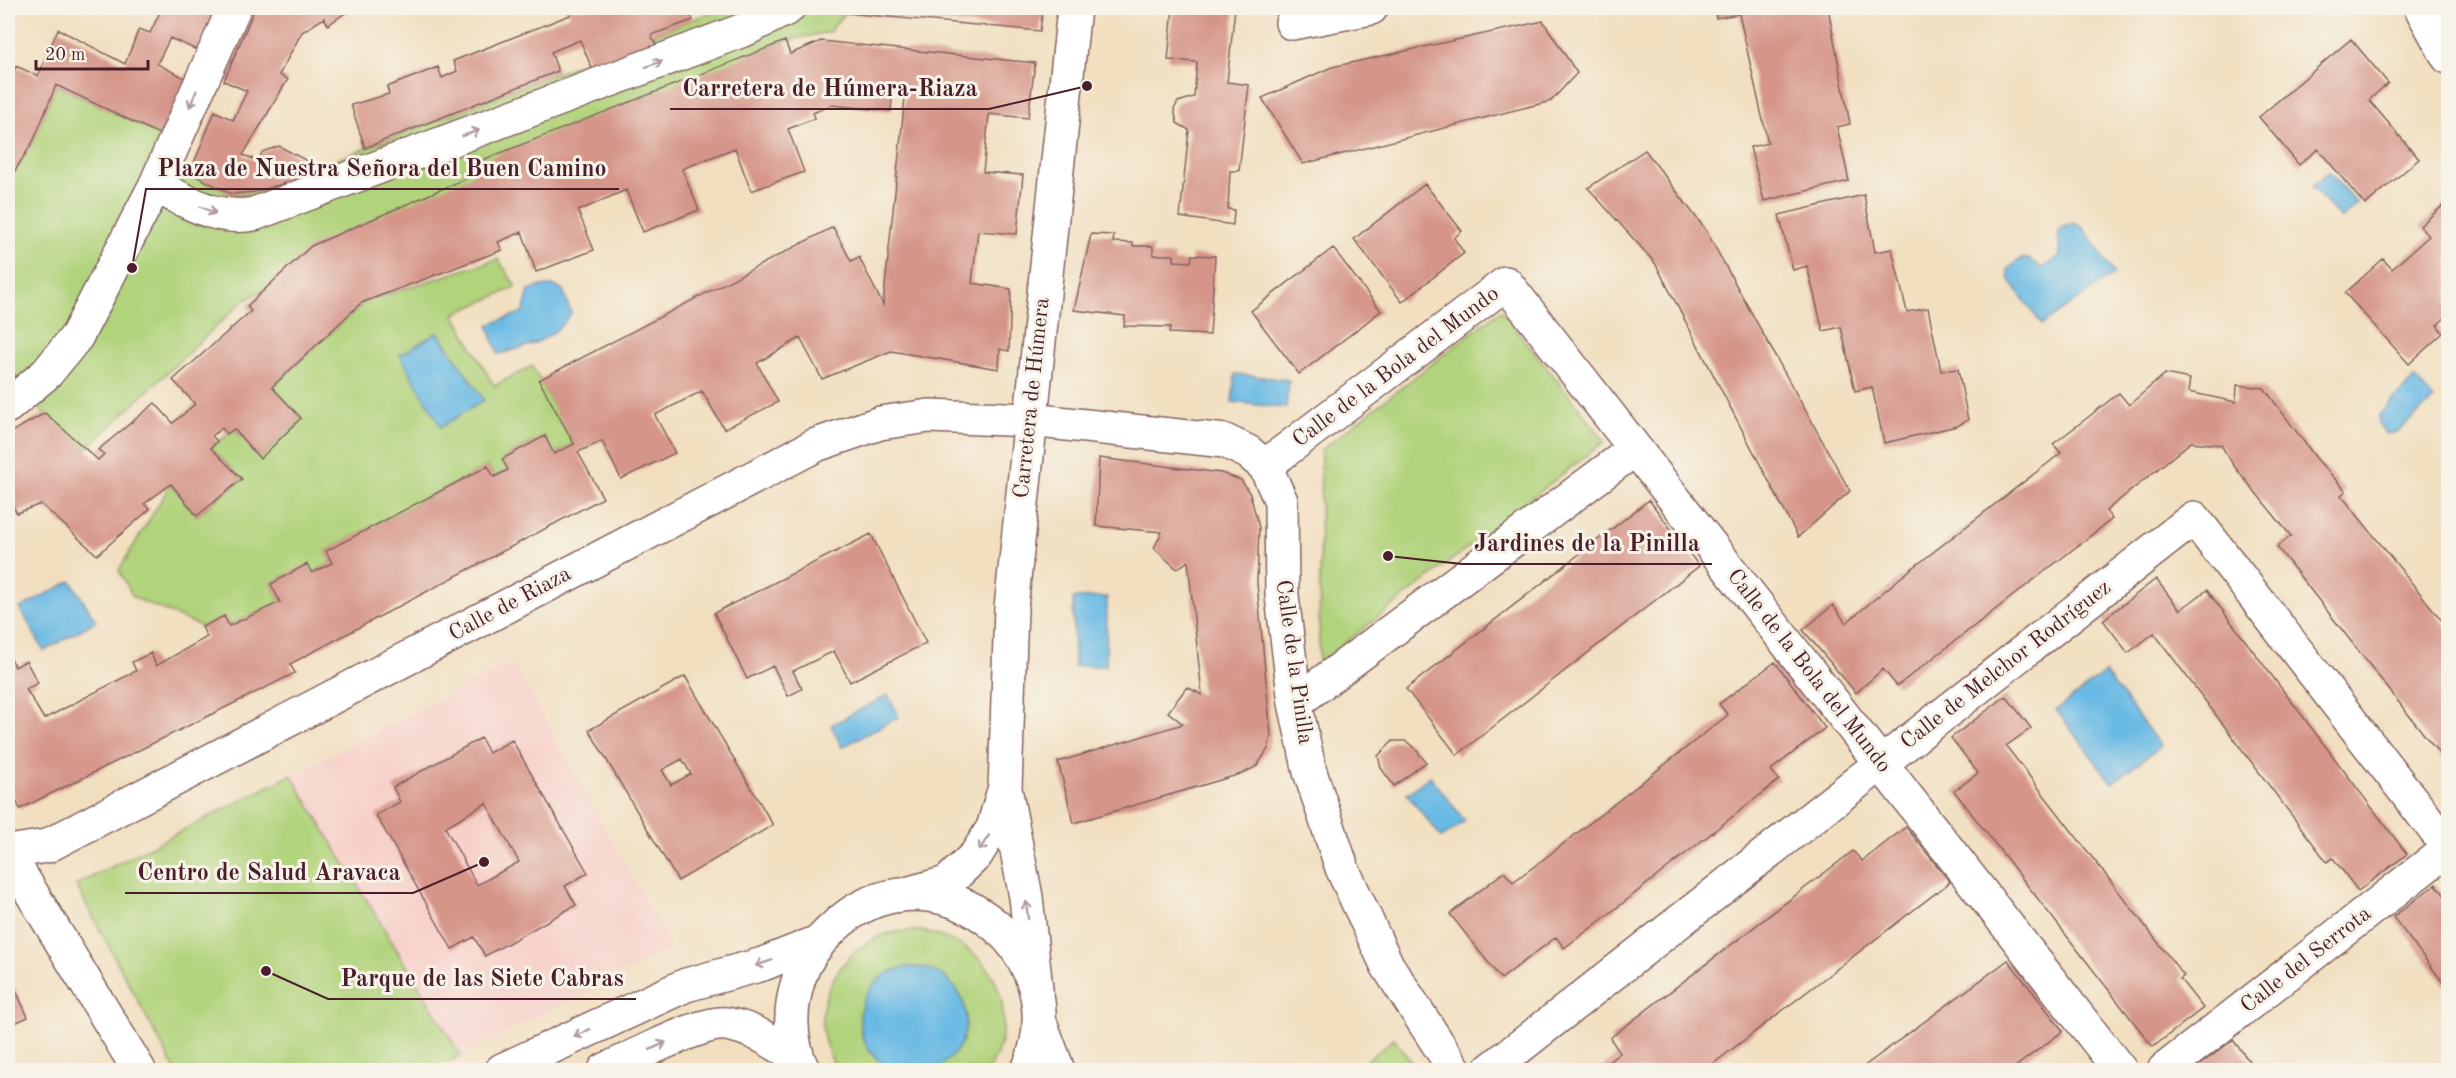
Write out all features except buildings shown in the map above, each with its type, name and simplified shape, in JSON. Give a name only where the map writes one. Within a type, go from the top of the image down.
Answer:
[{"type":"street","points":[[155,186],[215,214],[234,218],[254,214],[746,29],[788,8]]},
{"type":"street","name":"Carretera de Húmera","points":[[1036,989],[1026,897],[1005,789],[1011,608],[1074,8]]},
{"type":"street","points":[[1292,23],[1371,8]]},
{"type":"street","points":[[2421,8],[2448,57]]},
{"type":"street","points":[[8,406],[46,373],[78,336],[155,186],[230,9]]},
{"type":"street","name":"Calle de la Bola del Mundo","points":[[1265,466],[1506,284],[2120,1071]]},
{"type":"street","name":"Calle de Riaza","points":[[8,853],[47,846],[816,445],[880,423],[929,416],[1030,420]]},
{"type":"street","name":"Calle de la Pinilla","points":[[1030,420],[1225,441],[1248,452],[1265,466],[1281,501],[1282,596],[1295,703],[1310,772],[1342,868],[1387,965],[1455,1071]]},
{"type":"street","points":[[1295,703],[1635,449]]},
{"type":"street","name":"Calle de Melchor Rodríguez","points":[[1491,1071],[2194,518],[2448,848]]},
{"type":"street","name":"Carretera de Húmera","points":[[899,896],[947,883],[967,865],[993,828],[1005,789]]},
{"type":"street","name":"Calle del Serrota","points":[[2164,1071],[2448,848]]},
{"type":"street","points":[[8,853],[139,1071]]},
{"type":"street","points":[[800,1064],[792,1027],[793,997],[802,968],[818,942],[841,920],[868,904],[899,896],[935,896],[970,907],[999,927],[1023,955],[1036,989],[1040,1021],[1058,1071]]},
{"type":"street","points":[[502,1071],[686,985],[763,964],[818,942]]},
{"type":"street","points":[[1028,1071],[1036,1052],[1040,1021]]},
{"type":"street","points":[[605,1071],[681,1035],[724,1024],[764,1036],[800,1064]]},
{"type":"shaded area","points":[[513,662],[672,948],[461,1056],[291,775]]},
{"type":"green space","points":[[722,8],[848,8],[829,32],[784,41],[474,175],[243,301],[86,449],[30,401],[8,364],[8,182],[34,140],[56,85],[186,147],[177,167],[231,194],[255,192]]},
{"type":"green space","points":[[498,259],[516,287],[454,314],[494,386],[532,366],[574,444],[554,454],[544,436],[502,459],[508,470],[494,477],[488,466],[326,551],[332,563],[312,573],[307,565],[271,583],[280,602],[229,626],[224,617],[202,627],[133,597],[119,570],[171,484],[197,516],[242,479],[211,448],[234,429],[260,459],[301,418],[272,387],[366,301]]},
{"type":"green space","points":[[1501,310],[1605,441],[1319,663],[1321,450]]},
{"type":"green space","points":[[291,775],[461,1056],[431,1070],[175,1070],[76,885]]},
{"type":"green space","points":[[922,931],[961,945],[984,964],[993,977],[1003,1008],[1003,1025],[996,1056],[988,1070],[928,1070],[948,1059],[963,1040],[871,987],[862,1012],[863,1036],[874,1056],[897,1070],[837,1070],[826,1045],[822,1025],[824,1003],[836,975],[855,952],[880,936],[895,932]]},
{"type":"green space","points":[[1394,1039],[1417,1070],[1354,1070]]},
{"type":"water","points":[[2329,172],[2357,204],[2341,219],[2312,187]]},
{"type":"water","points":[[2074,223],[2084,228],[2114,274],[2042,325],[2008,278],[2008,269],[2020,259],[2029,259],[2042,268],[2060,256],[2058,232],[2063,227]]},
{"type":"water","points":[[541,286],[554,286],[563,290],[571,313],[565,322],[549,336],[519,349],[498,354],[488,325],[523,312],[529,291]]},
{"type":"water","points":[[438,332],[484,400],[441,427],[400,355]]},
{"type":"water","points":[[1235,374],[1289,380],[1286,408],[1232,402]]},
{"type":"water","points":[[2414,378],[2434,399],[2397,432],[2386,434],[2378,423],[2379,415]]},
{"type":"water","points":[[71,581],[96,621],[44,651],[20,608]]},
{"type":"water","points":[[1107,597],[1106,666],[1074,666],[1073,598]]},
{"type":"water","points":[[2105,673],[2161,746],[2112,783],[2056,710]]},
{"type":"water","points":[[888,695],[899,717],[842,747],[831,725]]},
{"type":"water","points":[[1430,776],[1465,821],[1442,838],[1407,794]]},
{"type":"water","points":[[913,967],[933,971],[950,983],[962,1000],[966,1020],[962,1040],[950,1057],[933,1069],[913,1073],[893,1069],[876,1057],[864,1040],[860,1020],[864,1000],[876,983],[893,971]]},
{"type":"place","name":"Carretera de Húmera-Riaza","points":[[1087,86]]},
{"type":"place","name":"Plaza de Nuestra Señora del Buen Camino","points":[[132,268]]},
{"type":"place","name":"Jardines de la Pinilla","points":[[1388,556]]},
{"type":"place","name":"Centro de Salud Aravaca","points":[[484,862]]},
{"type":"place","name":"Parque de las Siete Cabras","points":[[266,971]]}]
